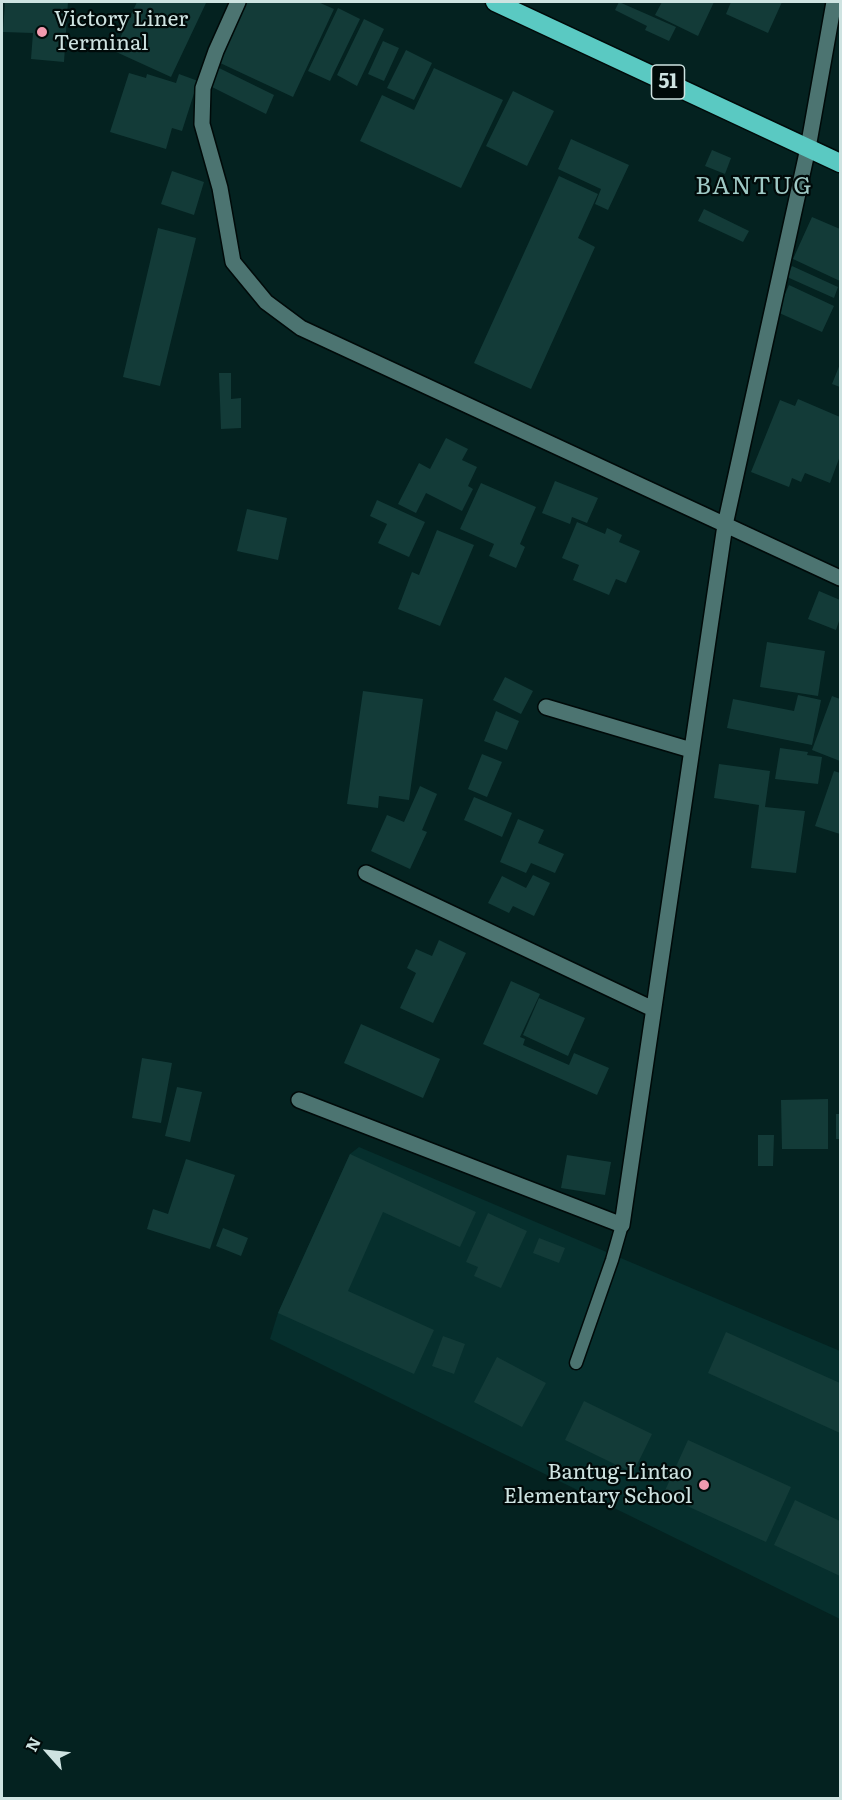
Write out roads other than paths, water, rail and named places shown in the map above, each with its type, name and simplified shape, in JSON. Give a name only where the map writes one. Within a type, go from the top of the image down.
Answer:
[{"type":"highway","name":"51","points":[[495,2],[840,163]]},
{"type":"street","points":[[238,2],[216,51],[203,88],[202,124],[220,188],[233,262],[266,302],[302,328],[840,578]]},
{"type":"street","points":[[299,1101],[622,1225],[725,525],[808,148],[834,2]]},
{"type":"street","points":[[546,707],[692,750]]},
{"type":"street","points":[[366,873],[653,1009]]},
{"type":"lane","points":[[576,1363],[622,1225]]},
{"type":"place","name":"Victory Liner Terminal","points":[[42,32]]},
{"type":"place","name":"Bantug-Lintao Elementary School","points":[[704,1485]]},
{"type":"district","name":"BANTUG","points":[[754,187]]}]
